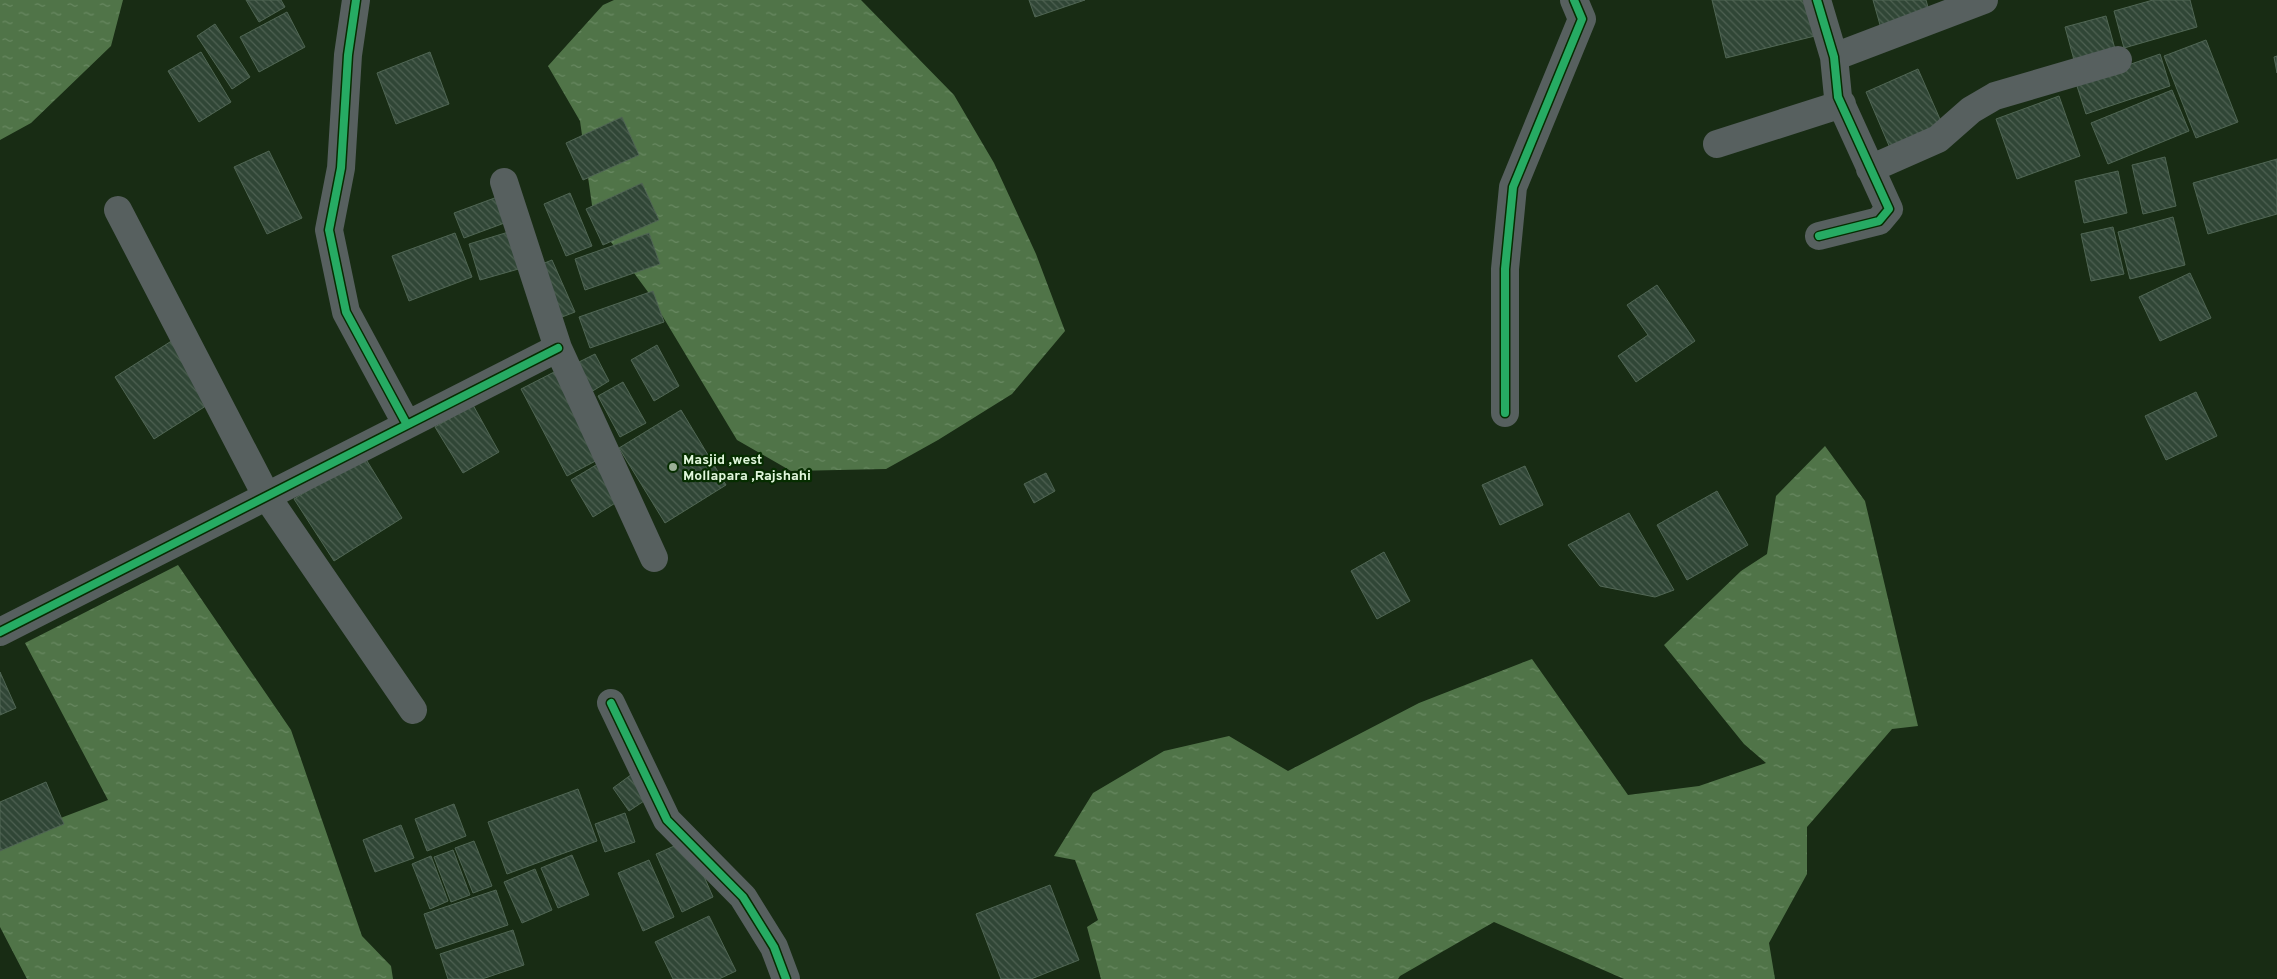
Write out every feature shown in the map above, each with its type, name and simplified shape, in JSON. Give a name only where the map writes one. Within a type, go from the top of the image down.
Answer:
[{"type":"street","points":[[356,0],[348,55],[341,168],[329,230],[346,312],[406,423]]},
{"type":"street","points":[[1505,413],[1505,269],[1513,188],[1582,19],[1574,0]]},
{"type":"street","points":[[1817,0],[1834,57],[1838,97],[1889,209],[1879,221],[1819,236]]},
{"type":"street","points":[[1834,57],[1984,0]]},
{"type":"street","points":[[1870,168],[1938,139],[1972,110],[1995,96],[2118,60]]},
{"type":"street","points":[[1716,144],[1842,104]]},
{"type":"street","points":[[504,182],[558,348],[654,558]]},
{"type":"street","points":[[118,210],[267,497],[413,710]]},
{"type":"street","points":[[0,632],[267,497],[406,423],[558,348]]},
{"type":"street","points":[[612,703],[667,820],[743,897],[774,947],[786,979]]},
{"type":"water","points":[[0,0],[123,0],[111,46],[31,123],[0,140]]},
{"type":"water","points":[[614,0],[861,0],[954,95],[994,163],[1036,254],[1065,331],[1012,394],[938,440],[886,469],[791,471],[737,440],[648,292],[594,219],[580,121],[548,66],[603,5]]},
{"type":"water","points":[[1825,446],[1865,501],[1918,726],[1892,729],[1807,827],[1807,874],[1769,943],[1775,979],[1624,979],[1494,922],[1400,976],[1398,979],[1101,979],[1087,927],[1098,920],[1075,860],[1054,856],[1093,793],[1164,751],[1229,736],[1288,771],[1419,703],[1532,659],[1628,795],[1699,786],[1766,763],[1744,744],[1664,645],[1741,571],[1767,554],[1776,496]]},
{"type":"water","points":[[178,565],[291,730],[362,936],[391,966],[393,979],[27,979],[0,927],[0,841],[108,800],[25,643]]},
{"type":"building","points":[[246,0],[281,0],[285,7],[259,22]]},
{"type":"building","points":[[1029,0],[1085,0],[1035,17]]},
{"type":"building","points":[[1712,0],[1818,0],[1827,33],[1726,58]]},
{"type":"building","points":[[1873,0],[1926,0],[1931,18],[1882,32]]},
{"type":"building","points":[[2153,0],[2190,0],[2197,27],[2124,48],[2114,11]]},
{"type":"building","points":[[287,12],[305,47],[259,72],[240,37]]},
{"type":"building","points":[[2106,16],[2115,49],[2074,60],[2065,27]]},
{"type":"building","points":[[215,24],[250,77],[232,89],[197,36]]},
{"type":"building","points":[[2206,40],[2238,122],[2196,138],[2164,56]]},
{"type":"building","points":[[201,52],[231,102],[199,122],[168,71]]},
{"type":"building","points":[[430,52],[449,104],[396,124],[377,73]]},
{"type":"building","points":[[2160,54],[2170,86],[2086,114],[2076,83]]},
{"type":"building","points":[[2277,56],[2277,73],[2274,57]]},
{"type":"building","points":[[1918,69],[1943,126],[1890,148],[1866,92]]},
{"type":"building","points":[[2172,90],[2189,131],[2108,164],[2091,123]]},
{"type":"building","points":[[2059,96],[2080,156],[2017,179],[1996,119]]},
{"type":"building","points":[[622,117],[639,155],[583,180],[566,143]]},
{"type":"building","points":[[269,151],[302,218],[267,234],[234,167]]},
{"type":"building","points":[[2165,157],[2176,206],[2143,214],[2132,165]]},
{"type":"building","points":[[2277,159],[2277,214],[2208,234],[2193,183]]},
{"type":"building","points":[[2118,171],[2127,213],[2084,223],[2075,181]]},
{"type":"building","points":[[642,183],[659,220],[603,245],[586,209]]},
{"type":"building","points":[[508,193],[518,218],[464,238],[454,213]]},
{"type":"building","points":[[570,193],[592,246],[566,256],[544,204]]},
{"type":"building","points":[[2173,217],[2185,265],[2130,279],[2118,232]]},
{"type":"building","points":[[525,227],[536,264],[480,280],[469,244]]},
{"type":"building","points":[[2113,227],[2124,274],[2091,281],[2081,234]]},
{"type":"building","points":[[455,233],[472,277],[409,301],[392,256]]},
{"type":"building","points":[[649,233],[660,264],[585,290],[575,259]]},
{"type":"building","points":[[552,260],[575,312],[549,322],[527,270]]},
{"type":"building","points":[[2190,273],[2211,318],[2160,341],[2139,297]]},
{"type":"building","points":[[1657,285],[1695,341],[1636,382],[1618,356],[1648,335],[1627,305]]},
{"type":"building","points":[[653,291],[664,322],[590,348],[579,317]]},
{"type":"building","points":[[184,333],[223,395],[154,439],[115,377]]},
{"type":"building","points":[[657,345],[679,386],[654,401],[631,360]]},
{"type":"building","points":[[595,354],[609,381],[591,392],[577,363]]},
{"type":"building","points":[[560,369],[605,456],[567,476],[521,389]]},
{"type":"building","points":[[623,382],[646,423],[620,437],[598,396]]},
{"type":"building","points":[[2196,392],[2217,436],[2166,460],[2145,416]]},
{"type":"building","points":[[473,405],[499,452],[463,473],[435,427]]},
{"type":"building","name":"Masjid ,west Mollapara ,Rajshahi","points":[[681,410],[726,485],[665,523],[619,448]]},
{"type":"building","points":[[364,456],[402,518],[334,561],[294,499]]},
{"type":"building","points":[[606,459],[628,495],[593,517],[571,480]]},
{"type":"building","points":[[1525,466],[1543,505],[1500,525],[1482,485]]},
{"type":"building","points":[[1046,473],[1055,491],[1034,503],[1024,484]]},
{"type":"building","points":[[1717,491],[1748,545],[1687,580],[1657,525]]},
{"type":"building","points":[[1629,513],[1674,590],[1655,597],[1600,586],[1568,545]]},
{"type":"building","points":[[1384,552],[1410,601],[1377,619],[1351,571]]},
{"type":"building","points":[[0,672],[16,708],[0,715]]},
{"type":"building","points":[[639,769],[656,793],[629,811],[613,788]]},
{"type":"building","points":[[46,782],[64,824],[0,851],[0,802]]},
{"type":"building","points":[[578,789],[597,841],[507,874],[488,822]]},
{"type":"building","points":[[454,804],[466,836],[427,851],[415,819]]},
{"type":"building","points":[[625,813],[635,842],[605,852],[595,824]]},
{"type":"building","points":[[401,825],[414,858],[375,872],[363,840]]},
{"type":"building","points":[[688,840],[713,897],[682,912],[656,854]]},
{"type":"building","points":[[474,841],[492,886],[473,893],[455,848]]},
{"type":"building","points":[[453,850],[470,895],[451,902],[434,857]]},
{"type":"building","points":[[572,855],[589,895],[558,908],[541,868]]},
{"type":"building","points":[[431,856],[448,901],[430,909],[412,864]]},
{"type":"building","points":[[649,860],[674,917],[643,931],[618,873]]},
{"type":"building","points":[[535,869],[552,910],[522,923],[504,882]]},
{"type":"building","points":[[1050,885],[1079,960],[1031,979],[1001,979],[976,914]]},
{"type":"building","points":[[496,890],[508,925],[436,949],[424,914]]},
{"type":"building","points":[[709,916],[736,971],[719,979],[673,979],[655,942]]},
{"type":"building","points":[[513,930],[524,965],[482,979],[448,979],[440,954]]},
{"type":"cycle path","points":[[356,0],[348,55],[341,168],[329,230],[346,312],[406,423]]},
{"type":"cycle path","points":[[1505,413],[1505,269],[1513,187],[1582,19],[1574,0]]},
{"type":"cycle path","points":[[1817,0],[1834,57],[1838,97],[1889,209],[1879,221],[1819,236]]},
{"type":"cycle path","points":[[0,632],[558,348]]},
{"type":"cycle path","points":[[611,703],[667,820],[743,897],[774,947],[786,979]]},
{"type":"place","name":"Masjid ,west Mollapara ,Rajshahi","points":[[673,467]]}]
